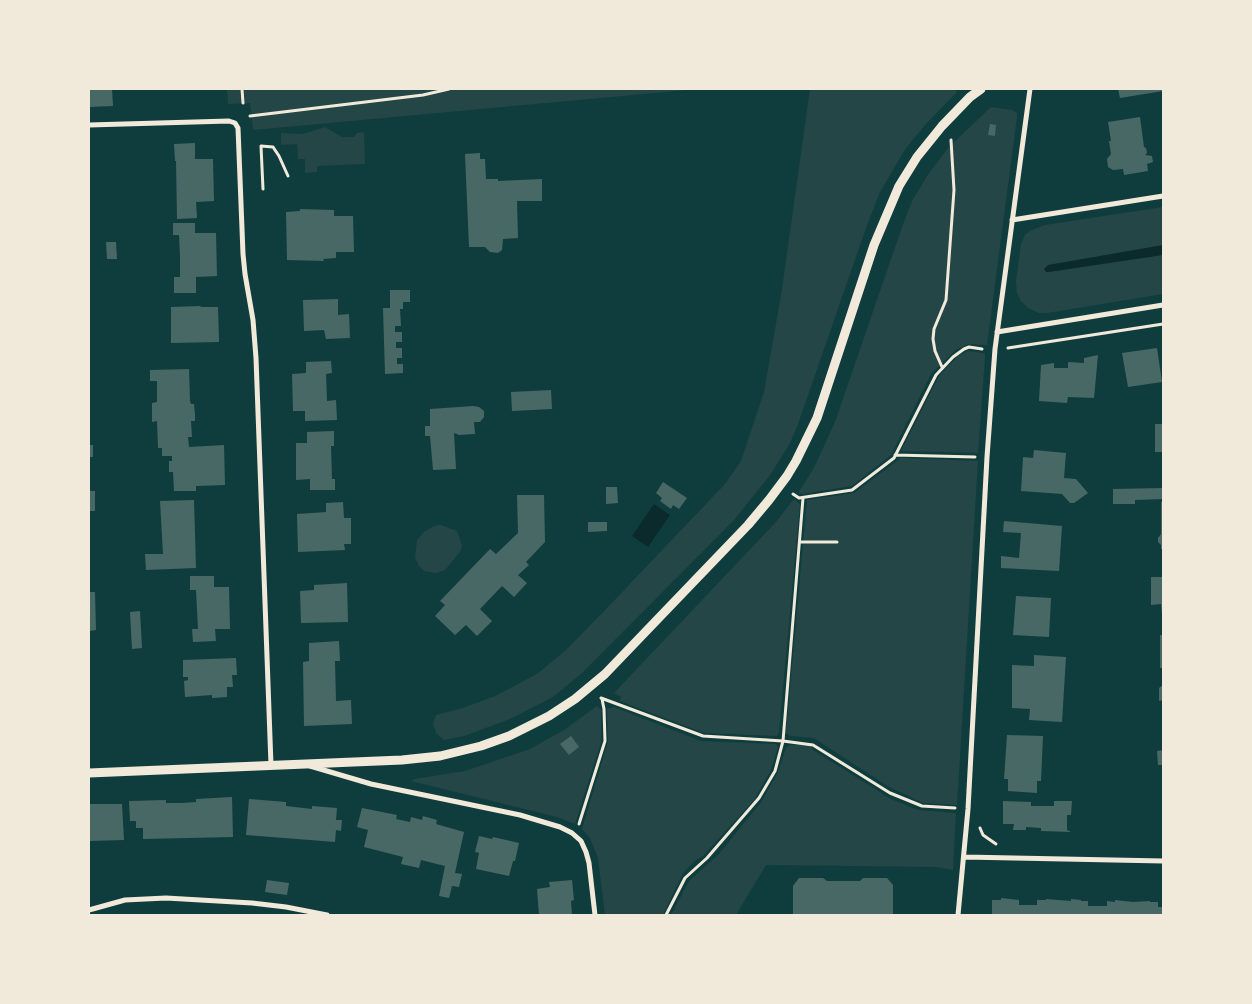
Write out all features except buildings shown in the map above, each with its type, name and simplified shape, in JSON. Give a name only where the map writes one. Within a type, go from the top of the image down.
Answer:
[{"type":"street","points":[[89,773],[415,760],[452,754],[509,736],[549,716],[575,699],[605,674],[758,514],[787,476],[817,418],[874,245],[899,186],[917,157],[942,126],[970,97],[981,89]]},
{"type":"street","points":[[958,915],[968,809],[987,457],[995,349],[1030,89]]},
{"type":"street","points":[[89,125],[229,120],[235,123],[238,128],[243,254],[253,320],[256,358],[271,765]]},
{"type":"street","points":[[1012,220],[1163,196]]},
{"type":"street","points":[[997,332],[1163,305]]},
{"type":"street","points":[[303,764],[371,784],[520,815],[560,827],[572,833],[581,841],[586,852],[595,915]]},
{"type":"street","points":[[964,857],[1163,861]]},
{"type":"street","points":[[89,910],[126,900],[166,898],[252,903],[327,915]]},
{"type":"path","points":[[242,89],[243,103]]},
{"type":"path","points":[[250,116],[423,95],[449,89]]},
{"type":"path","points":[[942,367],[935,351],[933,339],[934,329],[946,300],[954,190],[951,140]]},
{"type":"path","points":[[262,189],[261,146],[273,147],[288,176]]},
{"type":"path","points":[[995,349],[1163,324]]},
{"type":"path","points":[[793,494],[802,498],[852,490],[894,458],[936,375],[942,367],[964,349],[969,347],[979,348]]},
{"type":"path","points":[[895,455],[978,457]]},
{"type":"path","points":[[666,915],[686,878],[707,858],[759,798],[775,771],[783,741],[802,498]]},
{"type":"path","points":[[800,542],[837,542]]},
{"type":"path","points":[[578,826],[605,741],[604,710],[601,698],[703,736],[813,744],[890,793],[922,806],[968,809]]},
{"type":"path","points":[[980,820],[980,828],[983,835],[999,846]]},
{"type":"shaded area","points":[[227,89],[698,89],[253,130],[250,103],[228,104]]},
{"type":"shaded area","points":[[810,89],[954,89],[957,92],[906,148],[880,192],[789,445],[770,475],[734,520],[582,673],[553,697],[510,719],[464,736],[444,740],[436,733],[433,724],[436,715],[463,708],[495,696],[537,674],[566,650],[725,484],[741,461],[764,392],[782,289]]},
{"type":"shaded area","points":[[991,107],[1012,110],[1017,113],[1017,117],[987,345],[969,344],[957,349],[931,374],[891,455],[852,486],[802,494],[798,493],[814,468],[835,422],[912,201],[929,173],[949,147]]},
{"type":"shaded area","points":[[325,127],[342,137],[354,137],[357,133],[364,132],[365,164],[317,166],[317,172],[305,173],[305,159],[298,159],[297,144],[281,145],[281,133],[303,134]]},
{"type":"shaded area","points":[[1163,207],[1163,294],[1047,313],[1039,313],[1028,308],[1021,301],[1017,293],[1016,281],[1021,244],[1025,235],[1030,231],[1045,225]]},
{"type":"shaded area","points":[[1163,245],[1163,255],[1049,272],[1046,272],[1044,269],[1048,265]]},
{"type":"shaded area","points":[[968,351],[985,354],[978,453],[901,451],[939,376],[958,356]]},
{"type":"shaded area","points":[[901,458],[978,461],[957,805],[923,803],[889,787],[814,738],[790,736],[786,733],[807,500],[854,493]]},
{"type":"shaded area","points":[[794,499],[800,504],[779,732],[777,736],[704,733],[620,701],[621,697],[614,693],[776,522]]},
{"type":"shaded area","points":[[654,504],[670,515],[648,547],[632,536]]},
{"type":"shaded area","points":[[441,525],[457,531],[462,546],[460,552],[445,570],[436,573],[424,571],[415,558],[417,540],[424,532],[434,526]]},
{"type":"shaded area","points":[[597,706],[601,710],[601,742],[575,824],[557,817],[411,781],[465,771],[530,749],[564,730]]},
{"type":"shaded area","points":[[614,707],[701,741],[776,744],[778,747],[771,770],[754,800],[703,856],[683,873],[663,915],[605,915],[598,858],[590,838],[582,829],[608,742],[607,709]]},
{"type":"shaded area","points":[[790,745],[810,745],[813,750],[891,799],[918,810],[956,813],[953,870],[936,867],[766,865],[736,915],[671,915],[689,881],[719,854],[762,801],[778,772],[786,748]]}]
